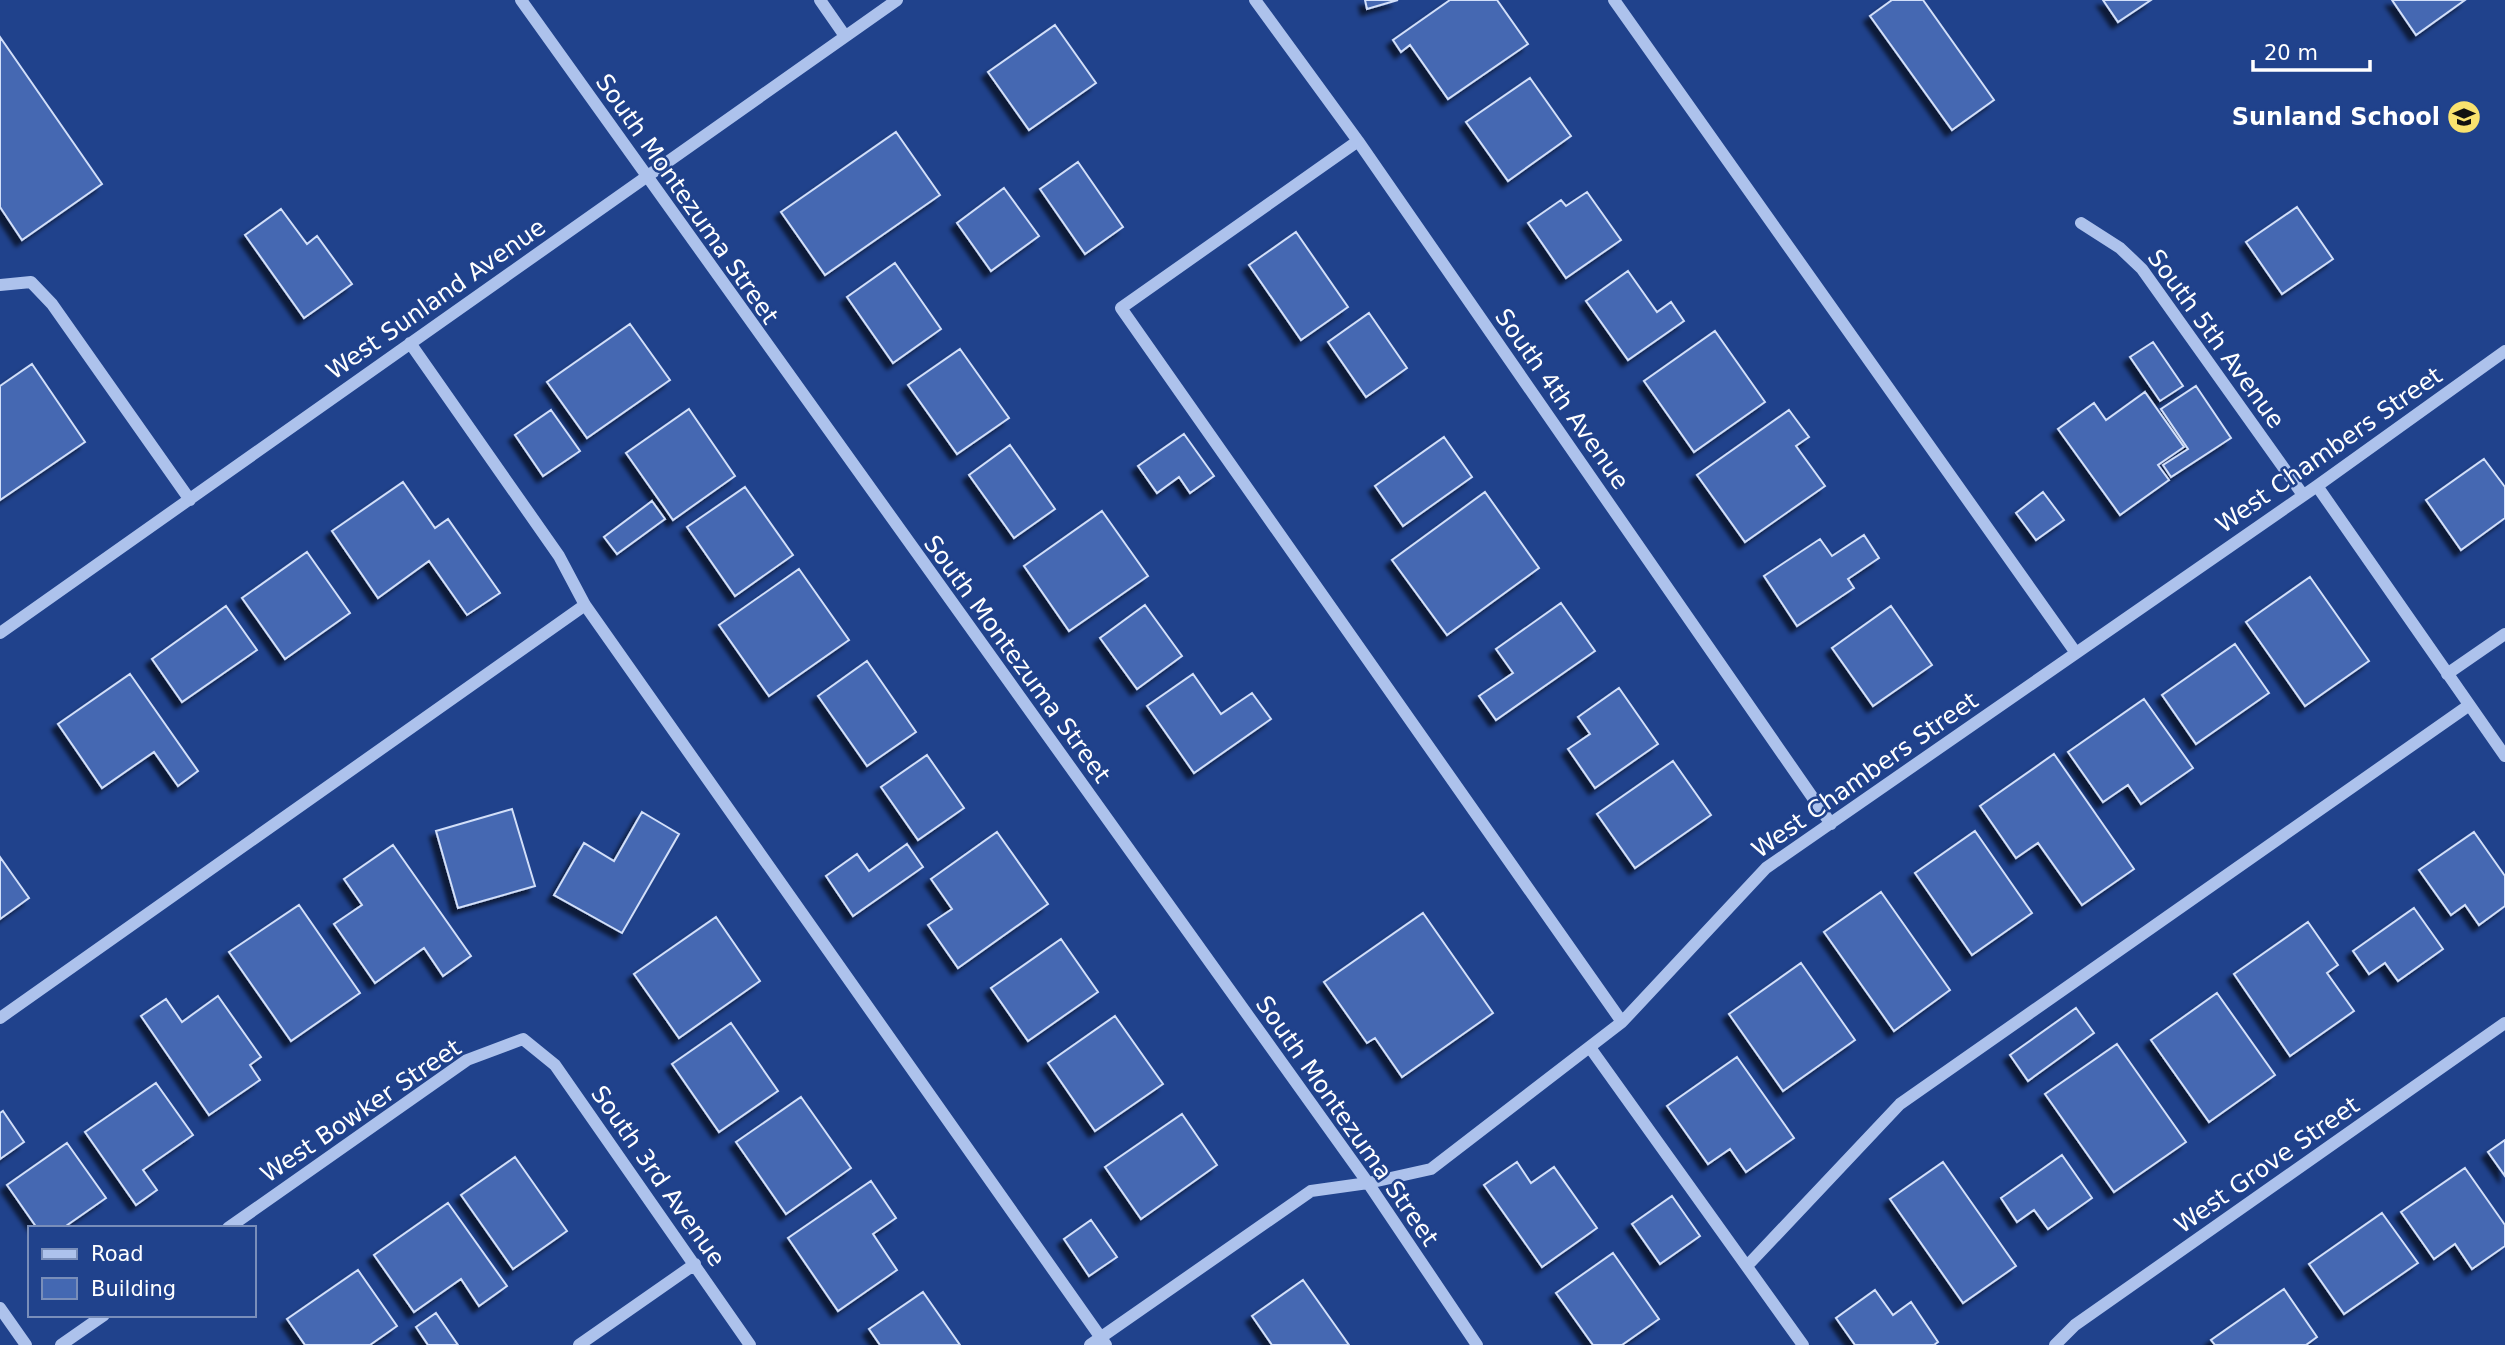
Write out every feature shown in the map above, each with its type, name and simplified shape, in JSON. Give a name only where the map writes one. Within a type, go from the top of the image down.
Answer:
[{"type":"street","name":"South Montezuma Street","points":[[521,0],[645,177],[1368,1183],[1477,1345]]},
{"type":"street","points":[[820,0],[845,36]]},
{"type":"street","name":"West Sunland Avenue","points":[[0,633],[897,0]]},
{"type":"street","name":"South 4th Avenue","points":[[1255,0],[1358,141],[1831,824]]},
{"type":"street","points":[[1614,0],[2076,653]]},
{"type":"street","points":[[1358,141],[1121,308],[1622,1021]]},
{"type":"street","name":"South 5th Avenue","points":[[2081,223],[2120,248],[2142,269],[2303,495]]},
{"type":"street","points":[[0,285],[31,282],[52,304],[190,500]]},
{"type":"street","points":[[410,343],[559,556],[585,605],[1099,1343]]},
{"type":"street","name":"West Chambers Street","points":[[1099,1343],[1311,1191],[1368,1183],[1431,1169],[1591,1049],[1622,1021],[1766,868],[2317,486],[2505,351]]},
{"type":"street","points":[[2317,486],[2505,756]]},
{"type":"street","points":[[0,1018],[585,605]]},
{"type":"street","points":[[2447,674],[2505,634]]},
{"type":"street","points":[[1747,1266],[1900,1104],[2468,706]]},
{"type":"street","name":"West Grove Street","points":[[2055,1345],[2075,1325],[2505,1023]]},
{"type":"street","name":"West Bowker Street","points":[[231,1226],[467,1060],[523,1039]]},
{"type":"street","name":"South 3rd Avenue","points":[[523,1039],[555,1065],[750,1345]]},
{"type":"street","points":[[1591,1049],[1803,1345]]},
{"type":"street","points":[[579,1345],[695,1264]]},
{"type":"street","points":[[0,1308],[26,1345]]},
{"type":"street","points":[[61,1345],[101,1317]]},
{"type":"building","points":[[1365,0],[1398,0],[1367,9]]},
{"type":"building","points":[[1450,0],[1497,0],[1528,44],[1448,99],[1410,45],[1401,52],[1393,40]]},
{"type":"building","points":[[1892,0],[1923,0],[1994,100],[1952,130],[1870,16]]},
{"type":"building","points":[[2103,0],[2151,0],[2118,22]]},
{"type":"building","points":[[2392,0],[2465,0],[2416,35]]},
{"type":"building","points":[[1055,25],[1096,83],[1029,130],[988,72]]},
{"type":"building","points":[[0,37],[102,184],[22,240],[0,207]]},
{"type":"building","points":[[1530,78],[1571,136],[1508,181],[1466,122]]},
{"type":"building","points":[[896,132],[940,195],[825,275],[781,212]]},
{"type":"building","points":[[1078,162],[1123,227],[1085,254],[1040,189]]},
{"type":"building","points":[[1004,188],[1039,236],[991,271],[957,223]]},
{"type":"building","points":[[1587,192],[1621,240],[1566,278],[1528,223],[1561,200],[1566,206]]},
{"type":"building","points":[[2297,207],[2333,259],[2282,294],[2246,242]]},
{"type":"building","points":[[281,209],[307,244],[317,236],[352,284],[304,318],[245,235]]},
{"type":"building","points":[[1296,232],[1348,307],[1301,340],[1249,265]]},
{"type":"building","points":[[895,263],[941,329],[893,363],[847,297]]},
{"type":"building","points":[[1628,271],[1657,312],[1671,302],[1684,321],[1628,360],[1586,301]]},
{"type":"building","points":[[1369,313],[1407,368],[1366,397],[1328,342]]},
{"type":"building","points":[[630,324],[670,380],[587,438],[547,382]]},
{"type":"building","points":[[1715,331],[1765,402],[1694,452],[1644,381]]},
{"type":"building","points":[[2153,342],[2183,386],[2160,401],[2130,357]]},
{"type":"building","points":[[960,349],[1009,418],[957,454],[908,385]]},
{"type":"building","points":[[32,364],[85,442],[0,500],[0,386]]},
{"type":"building","points":[[2196,386],[2231,438],[2171,477],[2163,465],[2188,449],[2161,409]]},
{"type":"building","points":[[2145,392],[2184,447],[2158,465],[2169,480],[2120,515],[2058,429],[2094,403],[2106,420]]},
{"type":"building","points":[[689,409],[735,476],[673,520],[626,453]]},
{"type":"building","points":[[551,410],[580,451],[543,476],[515,435]]},
{"type":"building","points":[[1789,410],[1809,437],[1796,446],[1825,486],[1745,542],[1697,475]]},
{"type":"building","points":[[1184,434],[1214,476],[1190,493],[1179,477],[1157,493],[1138,466]]},
{"type":"building","points":[[1444,437],[1472,477],[1403,526],[1375,486]]},
{"type":"building","points":[[1010,445],[1055,509],[1014,538],[969,475]]},
{"type":"building","points":[[2484,459],[2505,487],[2505,518],[2461,550],[2426,500]]},
{"type":"building","points":[[403,482],[435,528],[448,519],[500,593],[467,615],[429,561],[378,598],[332,531]]},
{"type":"building","points":[[745,487],[793,555],[735,596],[687,527]]},
{"type":"building","points":[[1485,492],[1539,568],[1447,635],[1392,560]]},
{"type":"building","points":[[2043,492],[2064,520],[2036,540],[2016,513]]},
{"type":"building","points":[[652,501],[665,519],[617,554],[604,537]]},
{"type":"building","points":[[1102,511],[1148,576],[1069,631],[1024,566]]},
{"type":"building","points":[[1864,535],[1879,558],[1848,579],[1854,588],[1797,626],[1764,576],[1820,539],[1832,556]]},
{"type":"building","points":[[307,552],[350,613],[285,659],[242,598]]},
{"type":"building","points":[[799,569],[849,640],[769,696],[719,625]]},
{"type":"building","points":[[2310,577],[2369,661],[2305,706],[2246,622]]},
{"type":"building","points":[[1561,603],[1595,651],[1496,720],[1479,696],[1513,673],[1496,649]]},
{"type":"building","points":[[1145,605],[1182,656],[1137,689],[1100,638]]},
{"type":"building","points":[[226,606],[257,650],[182,702],[152,659]]},
{"type":"building","points":[[1891,606],[1932,665],[1873,706],[1832,648]]},
{"type":"building","points":[[2235,644],[2269,693],[2196,744],[2162,695]]},
{"type":"building","points":[[867,661],[916,732],[867,766],[818,696]]},
{"type":"building","points":[[130,674],[198,771],[178,786],[154,752],[102,788],[58,724]]},
{"type":"building","points":[[1193,674],[1221,714],[1252,693],[1271,719],[1194,773],[1147,706]]},
{"type":"building","points":[[1619,688],[1658,744],[1595,788],[1568,749],[1590,734],[1578,717]]},
{"type":"building","points":[[2144,699],[2193,768],[2141,804],[2128,785],[2103,802],[2068,752]]},
{"type":"building","points":[[2054,754],[2134,869],[2082,905],[2038,843],[2016,858],[1980,806]]},
{"type":"building","points":[[927,755],[964,808],[918,840],[881,787]]},
{"type":"building","points":[[1673,761],[1711,815],[1635,868],[1597,814]]},
{"type":"building","points":[[512,809],[535,886],[458,908],[436,831]]},
{"type":"building","points":[[642,812],[679,834],[622,933],[554,895],[584,843],[614,861]]},
{"type":"building","points":[[1975,831],[2032,913],[1972,955],[1915,873]]},
{"type":"building","points":[[997,832],[1048,904],[958,968],[928,925],[952,909],[931,879]]},
{"type":"building","points":[[2474,832],[2505,876],[2505,906],[2479,925],[2465,905],[2451,915],[2419,870]]},
{"type":"building","points":[[907,844],[923,867],[853,916],[826,876],[857,854],[869,871]]},
{"type":"building","points":[[393,845],[471,956],[443,976],[424,948],[375,983],[334,924],[362,905],[344,879]]},
{"type":"building","points":[[0,857],[29,898],[0,919]]},
{"type":"building","points":[[1881,892],[1950,990],[1894,1031],[1824,932]]},
{"type":"building","points":[[299,905],[360,993],[291,1041],[229,952]]},
{"type":"building","points":[[2414,908],[2443,949],[2398,981],[2385,963],[2369,974],[2353,951]]},
{"type":"building","points":[[1423,913],[1493,1013],[1402,1077],[1375,1038],[1367,1043],[1324,982]]},
{"type":"building","points":[[716,917],[760,981],[679,1038],[634,974]]},
{"type":"building","points":[[2308,922],[2338,965],[2327,973],[2354,1011],[2290,1056],[2234,974]]},
{"type":"building","points":[[1061,939],[1098,992],[1028,1041],[991,988]]},
{"type":"building","points":[[1801,963],[1855,1040],[1783,1091],[1729,1014]]},
{"type":"building","points":[[2217,993],[2275,1075],[2209,1122],[2151,1040]]},
{"type":"building","points":[[218,996],[261,1057],[250,1065],[260,1080],[209,1115],[141,1016],[166,999],[182,1022]]},
{"type":"building","points":[[2076,1008],[2094,1033],[2028,1081],[2010,1055]]},
{"type":"building","points":[[1115,1016],[1163,1084],[1095,1131],[1048,1063]]},
{"type":"building","points":[[731,1023],[778,1091],[719,1132],[672,1064]]},
{"type":"building","points":[[2117,1044],[2186,1142],[2114,1192],[2045,1094]]},
{"type":"building","points":[[1737,1057],[1794,1138],[1746,1172],[1730,1149],[1708,1164],[1667,1106]]},
{"type":"building","points":[[156,1083],[193,1135],[143,1170],[157,1190],[136,1205],[85,1132]]},
{"type":"building","points":[[801,1097],[851,1168],[786,1214],[736,1142]]},
{"type":"building","points":[[3,1111],[24,1142],[0,1159],[0,1113]]},
{"type":"building","points":[[1182,1114],[1217,1165],[1141,1219],[1105,1167]]},
{"type":"building","points":[[2505,1140],[2505,1176],[2488,1152]]},
{"type":"building","points":[[67,1143],[106,1198],[66,1226],[36,1226],[7,1185]]},
{"type":"building","points":[[2062,1155],[2092,1198],[2048,1229],[2034,1210],[2017,1222],[2001,1198]]},
{"type":"building","points":[[515,1157],[567,1231],[513,1269],[461,1195]]},
{"type":"building","points":[[1517,1162],[1531,1183],[1554,1167],[1597,1228],[1542,1267],[1484,1185]]},
{"type":"building","points":[[1943,1162],[2016,1266],[1963,1303],[1890,1199]]},
{"type":"building","points":[[2465,1168],[2505,1225],[2505,1246],[2472,1269],[2455,1244],[2434,1259],[2401,1212]]},
{"type":"building","points":[[871,1181],[896,1218],[873,1234],[897,1270],[838,1311],[788,1238]]},
{"type":"building","points":[[1672,1196],[1700,1236],[1660,1264],[1632,1224]]},
{"type":"building","points":[[448,1203],[507,1286],[479,1306],[461,1279],[414,1312],[374,1255]]},
{"type":"building","points":[[2382,1213],[2418,1263],[2344,1314],[2309,1264]]},
{"type":"building","points":[[1091,1220],[1117,1257],[1089,1276],[1064,1239]]},
{"type":"building","points":[[1613,1253],[1659,1319],[1622,1345],[1593,1345],[1556,1293]]},
{"type":"building","points":[[358,1270],[397,1326],[370,1345],[305,1345],[287,1319]]},
{"type":"building","points":[[1303,1280],[1349,1345],[1272,1345],[1252,1316]]},
{"type":"building","points":[[2284,1289],[2317,1337],[2306,1345],[2215,1345],[2211,1340]]},
{"type":"building","points":[[1875,1290],[1893,1315],[1911,1302],[1938,1342],[1934,1345],[1855,1345],[1836,1318]]},
{"type":"building","points":[[923,1292],[960,1345],[880,1345],[869,1329]]},
{"type":"building","points":[[436,1313],[458,1345],[428,1345],[416,1327]]},
{"type":"place","name":"Sunland School","points":[[2464,117]]}]
